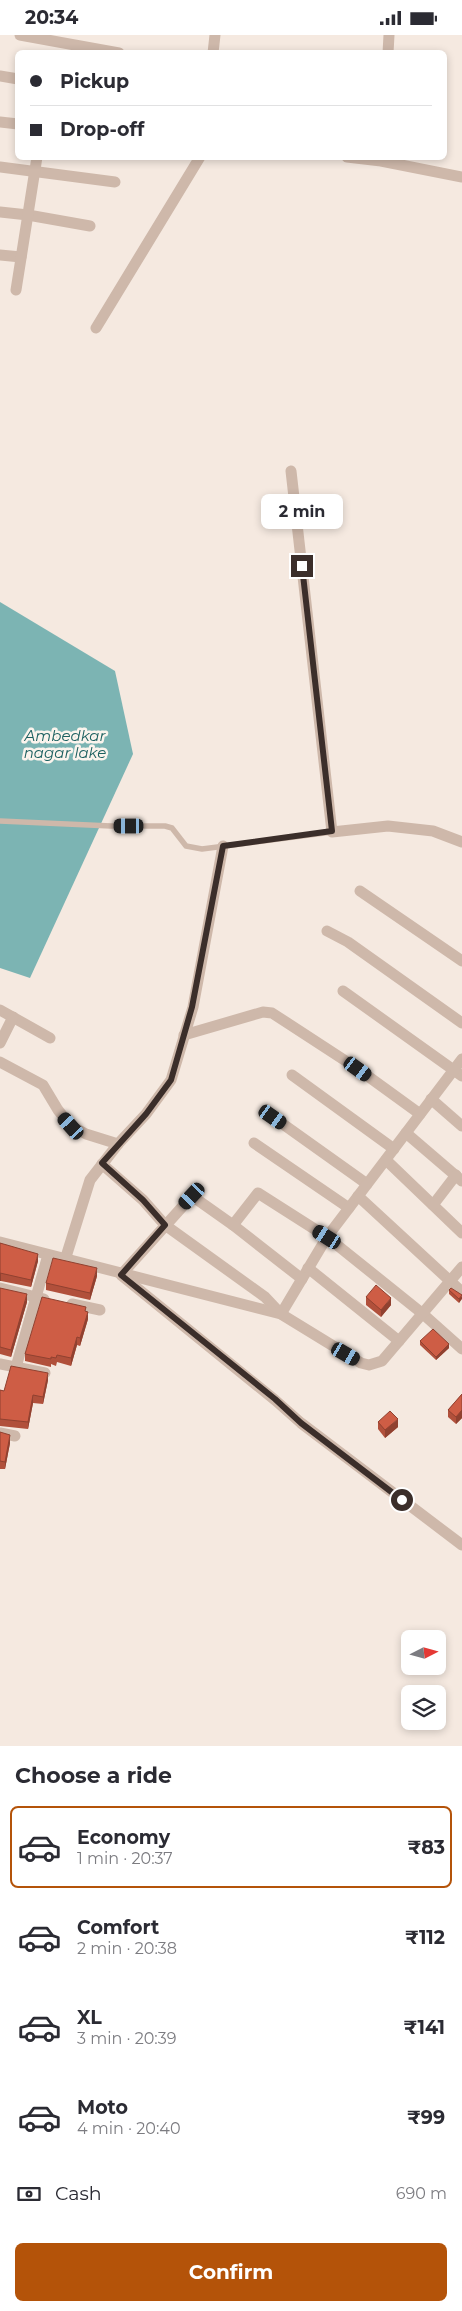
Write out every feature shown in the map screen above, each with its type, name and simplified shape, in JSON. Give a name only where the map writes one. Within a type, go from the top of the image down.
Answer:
[{"type":"street","points":[[20,35],[102,50]]},
{"type":"street","points":[[212,50],[215,35]]},
{"type":"street","points":[[388,50],[389,35]]},
{"type":"street","points":[[0,76],[15,78]]},
{"type":"street","points":[[0,122],[15,124]]},
{"type":"street","points":[[16,290],[37,160]]},
{"type":"street","points":[[96,328],[198,160]]},
{"type":"street","points":[[386,160],[462,177]]},
{"type":"street","points":[[0,167],[115,182]]},
{"type":"street","points":[[0,212],[90,226]]},
{"type":"street","points":[[0,255],[22,257]]},
{"type":"street","points":[[291,471],[332,831],[388,825],[433,831],[462,842]]},
{"type":"street","points":[[65,1260],[90,1180],[118,1144],[146,1114],[171,1080],[192,1007],[223,846]]},
{"type":"street","points":[[360,891],[462,961]]},
{"type":"street","points":[[327,931],[348,942],[462,1023]]},
{"type":"street","points":[[343,991],[458,1072]]},
{"type":"street","points":[[0,1010],[50,1038]]},
{"type":"street","points":[[184,1035],[263,1012],[272,1013],[358,1069],[420,1114]]},
{"type":"street","points":[[0,1043],[13,1017]]},
{"type":"street","points":[[281,1315],[327,1237],[431,1099],[458,1072],[462,1059]]},
{"type":"street","points":[[0,1062],[43,1085],[58,1111],[71,1126],[86,1134],[118,1144]]},
{"type":"street","points":[[292,1075],[394,1149]]},
{"type":"street","points":[[431,1099],[462,1126]]},
{"type":"street","points":[[273,1117],[367,1184]]},
{"type":"street","points":[[406,1133],[459,1178],[434,1205]]},
{"type":"street","points":[[254,1143],[349,1209]]},
{"type":"street","points":[[386,1160],[462,1233]]},
{"type":"street","points":[[102,1163],[143,1200],[165,1225],[265,1297],[281,1315]]},
{"type":"street","points":[[233,1225],[258,1193],[327,1237],[423,1314],[462,1349]]},
{"type":"street","points":[[121,1275],[192,1196],[233,1225],[302,1279]]},
{"type":"street","points":[[358,1196],[462,1292]]},
{"type":"street","points":[[0,1241],[121,1275],[281,1315],[361,1363],[369,1365],[382,1361],[462,1267]]},
{"type":"street","points":[[16,1367],[48,1255]]},
{"type":"street","points":[[308,1268],[399,1341]]},
{"type":"street","points":[[121,1275],[275,1399],[301,1423],[462,1545]]},
{"type":"street","points":[[0,1288],[100,1310]]},
{"type":"street","points":[[0,1363],[47,1373]]},
{"type":"street","points":[[0,1433],[15,1436]]},
{"type":"lane","points":[[0,821],[111,826],[165,826],[172,828],[186,846],[202,849],[332,831]]},
{"type":"water","name":"Ambedkar nagar lake","points":[[0,602],[115,671],[133,754],[30,978],[0,968]]},
{"type":"building","points":[[0,1243],[38,1254],[31,1280],[0,1273]]},
{"type":"building","points":[[53,1258],[97,1268],[90,1293],[46,1283]]},
{"type":"building","points":[[376,1285],[391,1298],[381,1310],[366,1297]]},
{"type":"building","points":[[0,1288],[27,1294],[11,1350],[0,1347]]},
{"type":"building","points":[[451,1288],[462,1295],[459,1299],[449,1290]]},
{"type":"building","points":[[42,1297],[86,1307],[85,1311],[88,1312],[80,1338],[77,1337],[71,1358],[57,1355],[56,1358],[51,1357],[51,1359],[25,1354]]},
{"type":"building","points":[[433,1329],[449,1344],[436,1357],[420,1341]]},
{"type":"building","points":[[11,1366],[48,1373],[43,1397],[33,1395],[28,1422],[0,1419],[0,1390],[4,1391]]},
{"type":"building","points":[[462,1394],[462,1410],[456,1417],[448,1410]]},
{"type":"building","points":[[390,1411],[398,1419],[385,1430],[378,1422]]},
{"type":"building","points":[[0,1432],[10,1435],[5,1462],[0,1461]]},
{"type":"route","points":[[302,566],[332,831],[223,846],[192,1007],[171,1080],[146,1114],[102,1163],[143,1200],[165,1225],[121,1275],[275,1399],[301,1423],[402,1500]]}]
